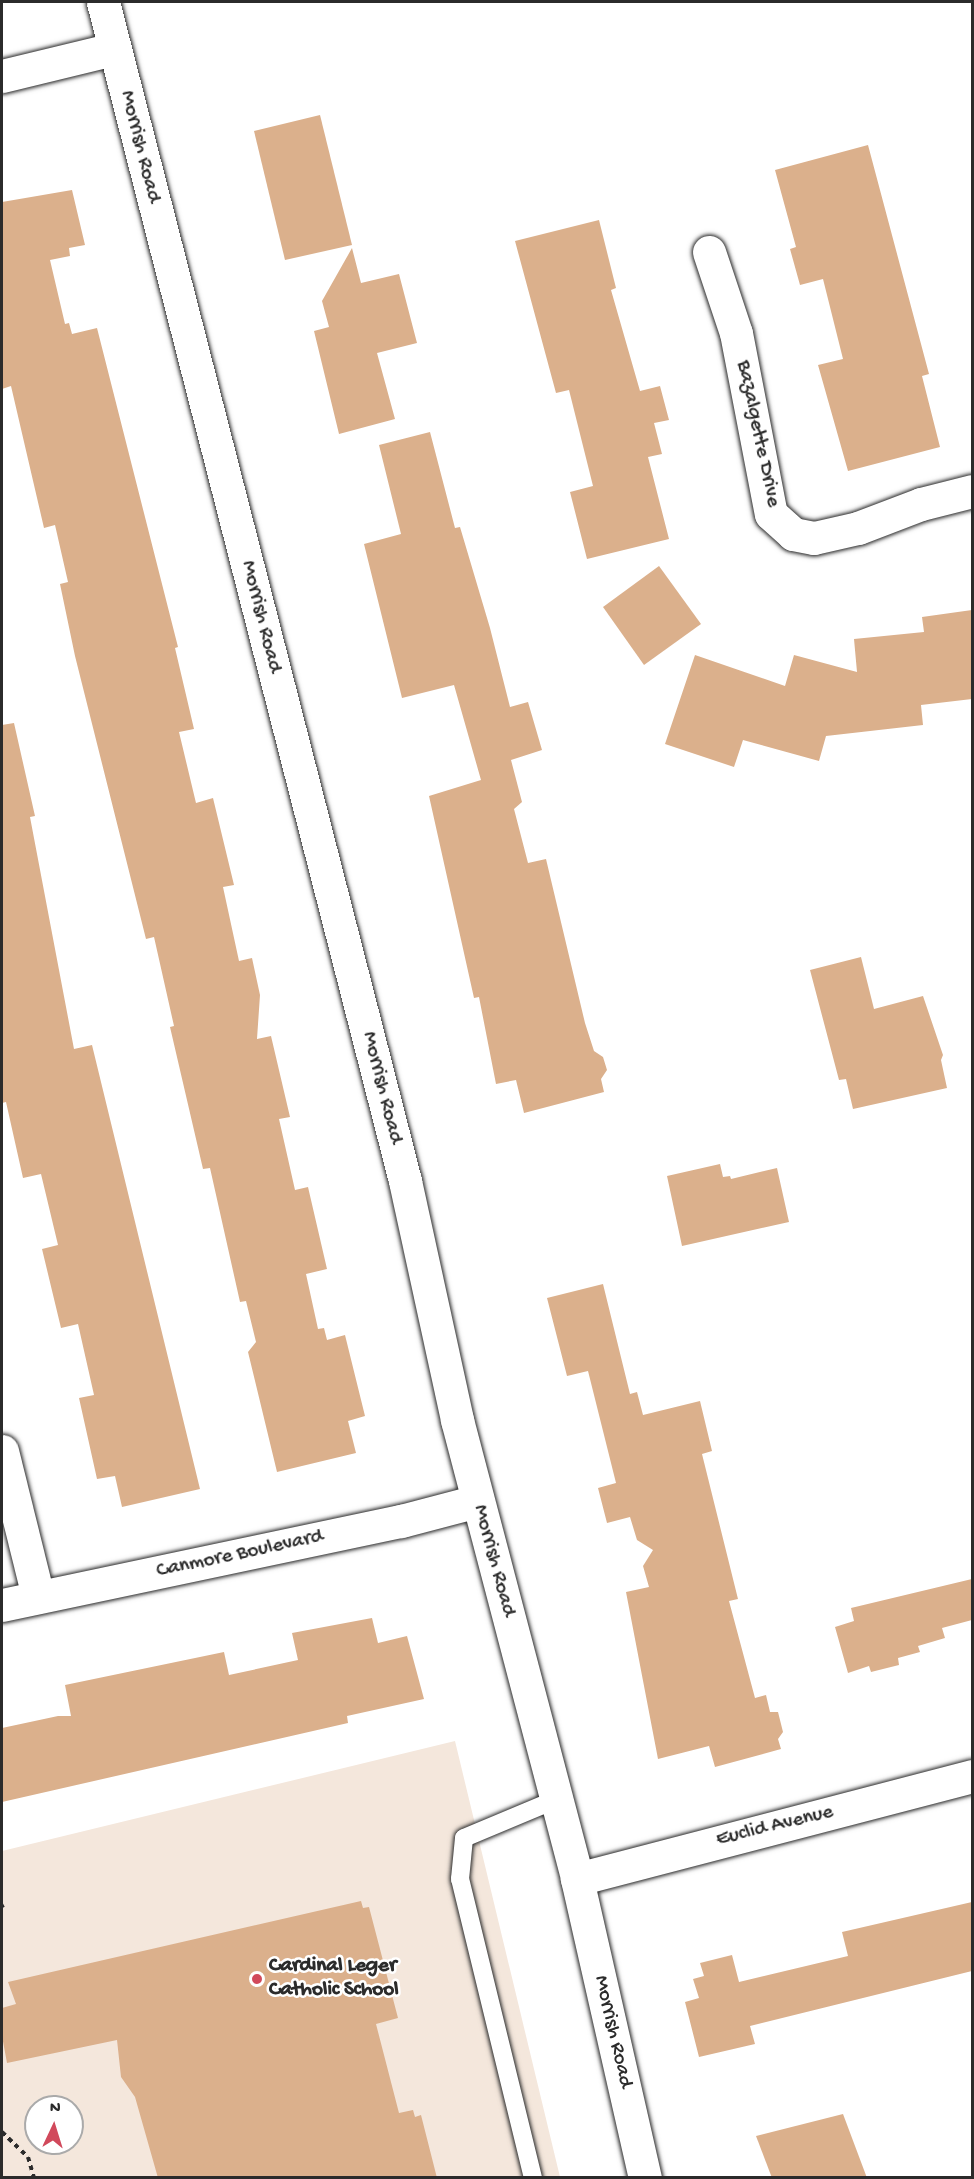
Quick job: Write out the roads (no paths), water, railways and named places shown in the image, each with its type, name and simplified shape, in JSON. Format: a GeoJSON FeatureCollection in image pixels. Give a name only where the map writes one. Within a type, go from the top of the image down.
{"type":"FeatureCollection","features":[{"type":"Feature","properties":{"kind":"street","name":"Morrish Road"},"geometry":{"type":"LineString","coordinates":[[103,2],[402,1170],[477,1501],[577,1879],[645,2178]]}},
{"type":"Feature","properties":{"kind":"street"},"geometry":{"type":"LineString","coordinates":[[2,76],[114,49]]}},
{"type":"Feature","properties":{"kind":"street","name":"Bazalgette Drive"},"geometry":{"type":"LineString","coordinates":[[709,252],[736,333],[771,514],[793,534],[814,538],[858,528],[921,504],[972,491]]}},
{"type":"Feature","properties":{"kind":"street"},"geometry":{"type":"LineString","coordinates":[[2,1451],[38,1597]]}},
{"type":"Feature","properties":{"kind":"street","name":"Canmore Boulevard"},"geometry":{"type":"LineString","coordinates":[[2,1605],[410,1519],[477,1501]]}},
{"type":"Feature","properties":{"kind":"street","name":"Euclid Avenue"},"geometry":{"type":"LineString","coordinates":[[577,1879],[972,1776]]}},
{"type":"Feature","properties":{"kind":"lane"},"geometry":{"type":"LineString","coordinates":[[533,2178],[460,1879],[464,1838],[555,1800]]}},
{"type":"Feature","properties":{"kind":"place","name":"Cardinal Leger Catholic School"},"geometry":{"type":"Point","coordinates":[257,1979]}}]}
